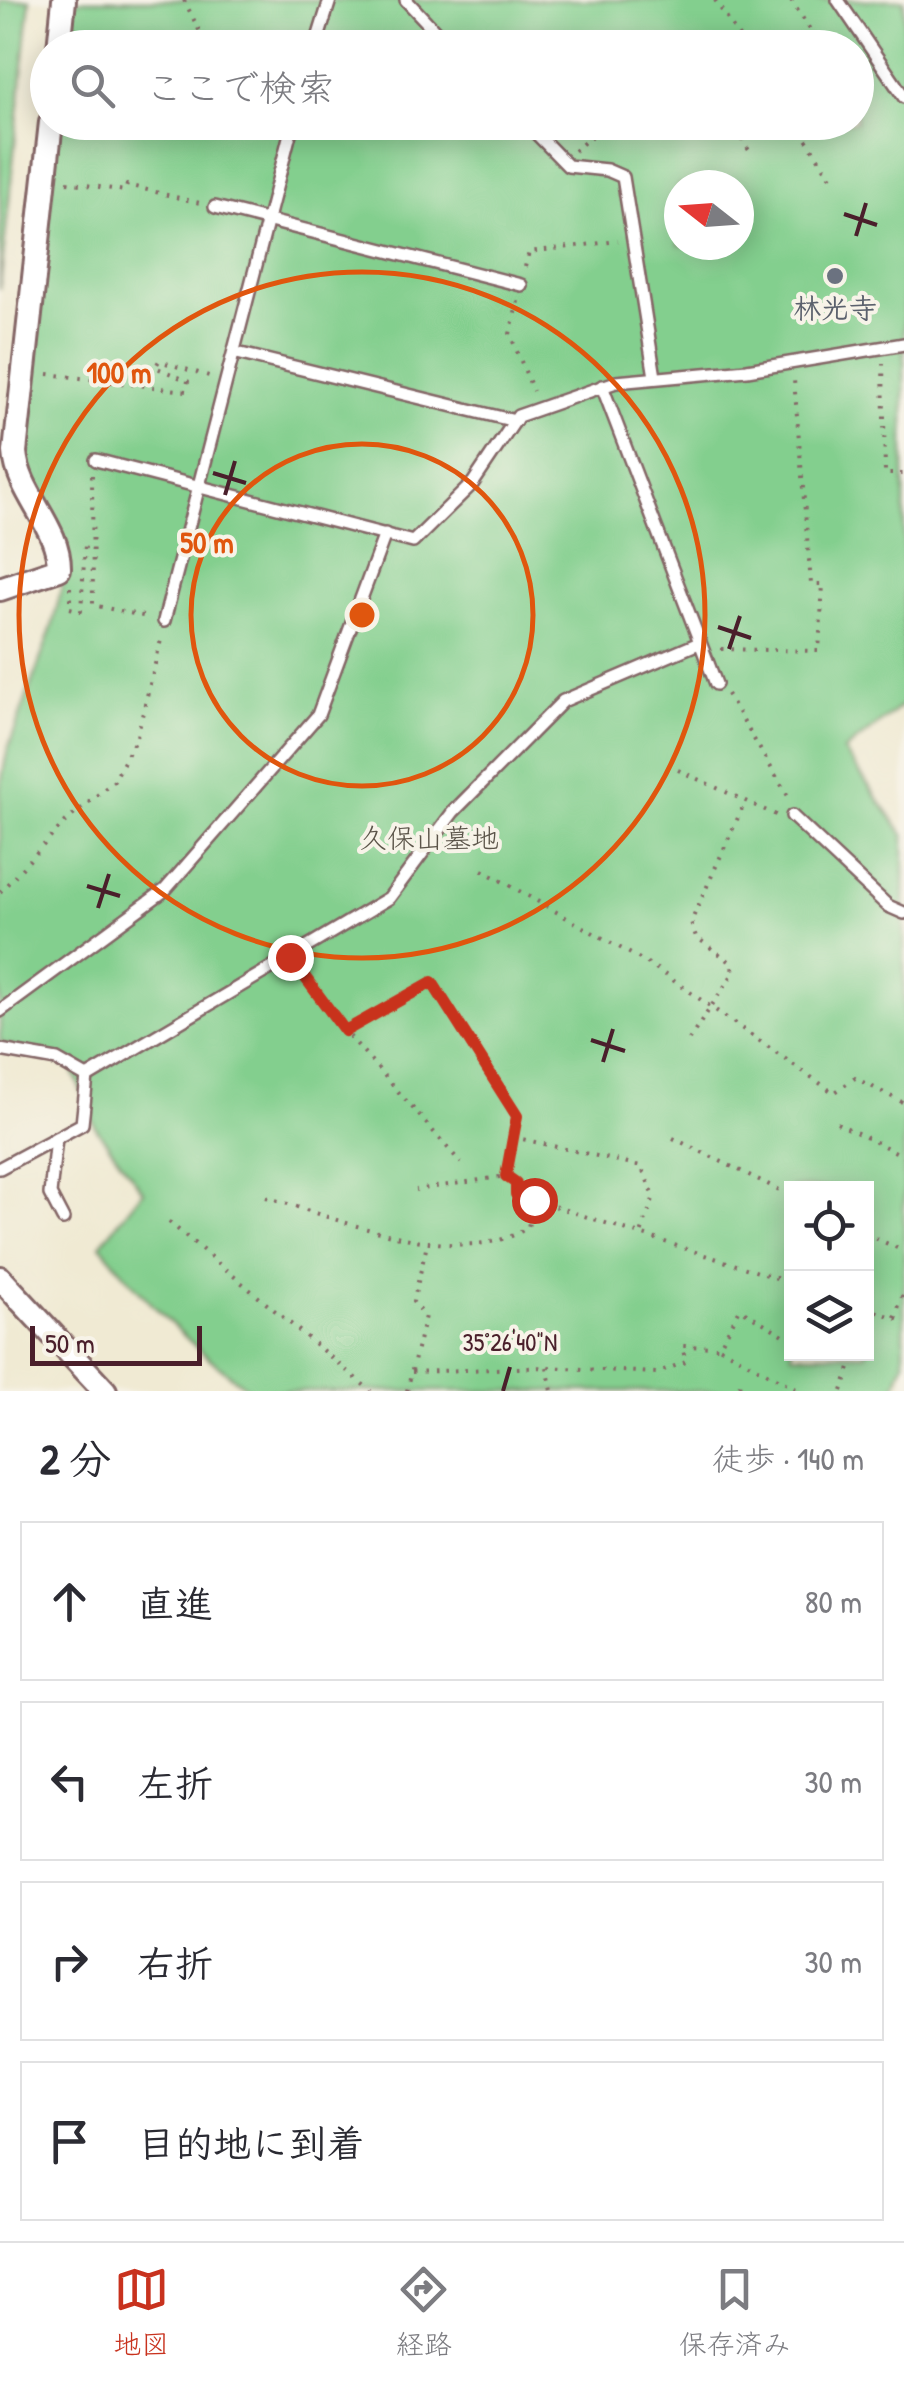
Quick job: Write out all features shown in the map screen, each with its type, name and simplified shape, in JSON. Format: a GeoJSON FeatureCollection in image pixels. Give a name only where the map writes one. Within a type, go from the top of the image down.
{"type":"FeatureCollection","features":[{"type":"Feature","properties":{"kind":"street"},"geometry":{"type":"LineString","coordinates":[[61,30],[64,0]]}},
{"type":"Feature","properties":{"kind":"street"},"geometry":{"type":"LineString","coordinates":[[0,590],[58,569],[52,536],[16,468],[49,140]]}},
{"type":"Feature","properties":{"kind":"street"},"geometry":{"type":"LineString","coordinates":[[0,1278],[95,1388]]}},
{"type":"Feature","properties":{"kind":"lane"},"geometry":{"type":"LineString","coordinates":[[321,30],[330,0]]}},
{"type":"Feature","properties":{"kind":"lane"},"geometry":{"type":"LineString","coordinates":[[406,0],[434,30]]}},
{"type":"Feature","properties":{"kind":"lane"},"geometry":{"type":"LineString","coordinates":[[838,0],[858,30]]}},
{"type":"Feature","properties":{"kind":"lane"},"geometry":{"type":"LineString","coordinates":[[874,53],[904,97]]}},
{"type":"Feature","properties":{"kind":"lane"},"geometry":{"type":"LineString","coordinates":[[164,620],[230,382],[289,140]]}},
{"type":"Feature","properties":{"kind":"lane"},"geometry":{"type":"LineString","coordinates":[[543,140],[578,169],[607,170],[623,177],[654,377]]}},
{"type":"Feature","properties":{"kind":"lane"},"geometry":{"type":"LineString","coordinates":[[215,207],[522,285]]}},
{"type":"Feature","properties":{"kind":"lane"},"geometry":{"type":"LineString","coordinates":[[96,460],[413,542],[473,483],[515,420],[539,408],[602,386],[904,344]]}},
{"type":"Feature","properties":{"kind":"lane"},"geometry":{"type":"LineString","coordinates":[[237,353],[515,420]]}},
{"type":"Feature","properties":{"kind":"lane"},"geometry":{"type":"LineString","coordinates":[[602,386],[716,684]]}},
{"type":"Feature","properties":{"kind":"lane"},"geometry":{"type":"LineString","coordinates":[[0,1011],[165,890],[318,715],[385,534]]}},
{"type":"Feature","properties":{"kind":"lane"},"geometry":{"type":"LineString","coordinates":[[87,1078],[388,898],[453,812],[564,701],[700,646]]}},
{"type":"Feature","properties":{"kind":"lane"},"geometry":{"type":"LineString","coordinates":[[792,816],[888,906],[904,913]]}},
{"type":"Feature","properties":{"kind":"lane"},"geometry":{"type":"LineString","coordinates":[[0,1050],[56,1060],[87,1078]]}},
{"type":"Feature","properties":{"kind":"lane"},"geometry":{"type":"LineString","coordinates":[[0,1168],[82,1124],[87,1078]]}},
{"type":"Feature","properties":{"kind":"lane"},"geometry":{"type":"LineString","coordinates":[[56,1138],[50,1194],[63,1219]]}},
{"type":"Feature","properties":{"kind":"path"},"geometry":{"type":"LineString","coordinates":[[184,0],[199,30]]}},
{"type":"Feature","properties":{"kind":"path"},"geometry":{"type":"LineString","coordinates":[[714,0],[734,30]]}},
{"type":"Feature","properties":{"kind":"path"},"geometry":{"type":"LineString","coordinates":[[791,0],[810,30]]}},
{"type":"Feature","properties":{"kind":"path"},"geometry":{"type":"LineString","coordinates":[[563,160],[587,140]]}},
{"type":"Feature","properties":{"kind":"path"},"geometry":{"type":"LineString","coordinates":[[742,140],[751,153]]}},
{"type":"Feature","properties":{"kind":"path"},"geometry":{"type":"LineString","coordinates":[[807,140],[834,182]]}},
{"type":"Feature","properties":{"kind":"path"},"geometry":{"type":"LineString","coordinates":[[44,178],[126,191],[127,185],[215,207]]}},
{"type":"Feature","properties":{"kind":"path"},"geometry":{"type":"LineString","coordinates":[[539,408],[510,334],[529,252],[633,239]]}},
{"type":"Feature","properties":{"kind":"path"},"geometry":{"type":"LineString","coordinates":[[883,347],[884,474],[904,474]]}},
{"type":"Feature","properties":{"kind":"path"},"geometry":{"type":"LineString","coordinates":[[24,370],[186,392],[188,381],[154,367],[159,361],[230,382]]}},
{"type":"Feature","properties":{"kind":"path"},"geometry":{"type":"LineString","coordinates":[[700,646],[819,651],[823,584],[812,584],[793,362]]}},
{"type":"Feature","properties":{"kind":"path"},"geometry":{"type":"LineString","coordinates":[[0,892],[64,823],[114,782],[137,736],[164,620],[92,605],[91,480],[96,460]]}},
{"type":"Feature","properties":{"kind":"path"},"geometry":{"type":"LineString","coordinates":[[678,770],[772,816],[792,816],[791,797],[730,698],[716,684]]}},
{"type":"Feature","properties":{"kind":"path"},"geometry":{"type":"LineString","coordinates":[[689,1040],[734,972],[732,963],[696,937],[691,922],[746,802]]}},
{"type":"Feature","properties":{"kind":"path"},"geometry":{"type":"LineString","coordinates":[[482,870],[654,967],[834,1093],[856,1078],[904,1103]]}},
{"type":"Feature","properties":{"kind":"path"},"geometry":{"type":"LineString","coordinates":[[290,957],[345,1031],[461,1163]]}},
{"type":"Feature","properties":{"kind":"path"},"geometry":{"type":"LineString","coordinates":[[345,1031],[432,982],[517,1116],[506,1176]]}},
{"type":"Feature","properties":{"kind":"path"},"geometry":{"type":"LineString","coordinates":[[836,1123],[904,1156]]}},
{"type":"Feature","properties":{"kind":"path"},"geometry":{"type":"LineString","coordinates":[[513,1137],[641,1166],[654,1196],[642,1234]]}},
{"type":"Feature","properties":{"kind":"path"},"geometry":{"type":"LineString","coordinates":[[673,1138],[784,1192]]}},
{"type":"Feature","properties":{"kind":"path"},"geometry":{"type":"LineString","coordinates":[[416,1190],[506,1176],[516,1183],[516,1194],[784,1280]]}},
{"type":"Feature","properties":{"kind":"path"},"geometry":{"type":"LineString","coordinates":[[266,1197],[427,1245],[512,1238],[528,1228],[534,1200]]}},
{"type":"Feature","properties":{"kind":"path"},"geometry":{"type":"LineString","coordinates":[[168,1222],[371,1391]]}},
{"type":"Feature","properties":{"kind":"path"},"geometry":{"type":"LineString","coordinates":[[874,1238],[904,1252]]}},
{"type":"Feature","properties":{"kind":"path"},"geometry":{"type":"LineString","coordinates":[[407,1391],[426,1316],[413,1302],[427,1245]]}},
{"type":"Feature","properties":{"kind":"path"},"geometry":{"type":"LineString","coordinates":[[895,1318],[904,1290]]}},
{"type":"Feature","properties":{"kind":"path"},"geometry":{"type":"LineString","coordinates":[[719,1347],[740,1310],[784,1335]]}},
{"type":"Feature","properties":{"kind":"path"},"geometry":{"type":"LineString","coordinates":[[874,1311],[904,1321]]}},
{"type":"Feature","properties":{"kind":"path"},"geometry":{"type":"LineString","coordinates":[[412,1372],[548,1367],[656,1373],[686,1362],[682,1346],[719,1347],[800,1391]]}},
{"type":"Feature","properties":{"kind":"path"},"geometry":{"type":"LineString","coordinates":[[842,1391],[853,1361]]}},
{"type":"Feature","properties":{"kind":"path"},"geometry":{"type":"LineString","coordinates":[[548,1367],[552,1391]]}},
{"type":"Feature","properties":{"kind":"path"},"geometry":{"type":"LineString","coordinates":[[730,1391],[738,1385],[754,1391]]}},
{"type":"Feature","properties":{"kind":"green space"},"geometry":{"type":"Polygon","coordinates":[[[0,0],[30,0],[0,289],[0,0]]]}},
{"type":"Feature","properties":{"kind":"green space","name":"久保山墓地"},"geometry":{"type":"Polygon","coordinates":[[[69,0],[904,0],[904,704],[844,751],[904,835],[904,1362],[894,1391],[252,1391],[171,1323],[100,1245],[143,1191],[96,1128],[72,1068],[0,1042],[0,788],[7,752],[52,627],[66,570],[66,542],[24,474],[55,140],[874,140],[874,30],[66,30],[69,0]]]}},
{"type":"Feature","properties":{"kind":"place","name":"林光寺"},"geometry":{"type":"Point","coordinates":[835,276]}},
{"type":"Feature","properties":{"kind":"route"},"geometry":{"type":"LineString","coordinates":[[290,957],[345,1031],[432,982],[517,1116],[506,1176],[516,1183],[516,1194],[534,1200]]}}]}
